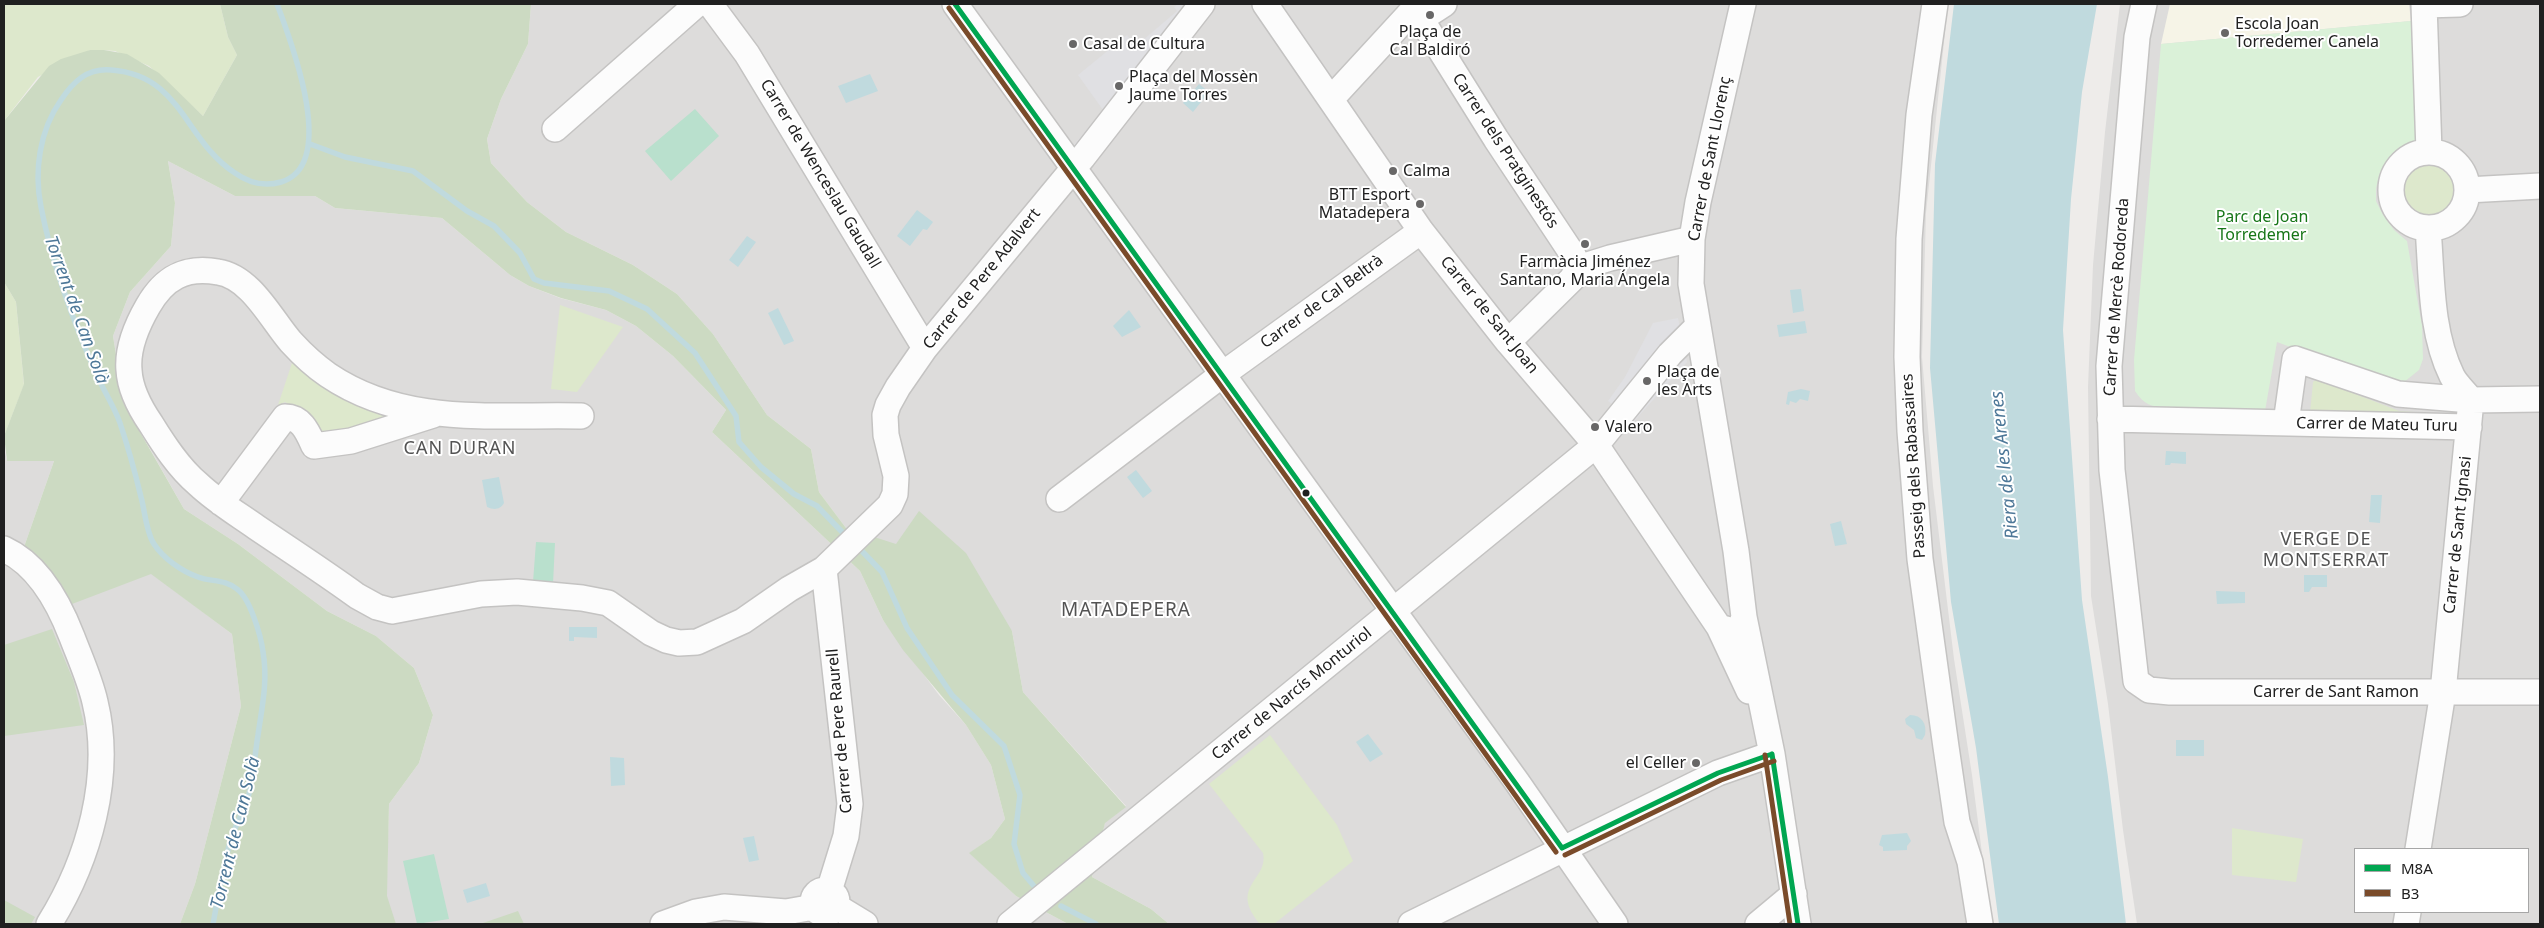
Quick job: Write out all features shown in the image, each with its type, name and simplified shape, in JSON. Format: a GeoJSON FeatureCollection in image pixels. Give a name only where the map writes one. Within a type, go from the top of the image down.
{"type":"FeatureCollection","features":[{"type":"Feature","properties":{"kind":"street"},"geometry":{"type":"LineString","coordinates":[[555,129],[696,4]]}},
{"type":"Feature","properties":{"kind":"street","name":"Carrer de Wenceslau Gaudall"},"geometry":{"type":"LineString","coordinates":[[710,4],[747,54],[925,348]]}},
{"type":"Feature","properties":{"kind":"street"},"geometry":{"type":"LineString","coordinates":[[954,4],[1223,374],[1615,924]]}},
{"type":"Feature","properties":{"kind":"street","name":"Carrer de Pere Adalvert"},"geometry":{"type":"LineString","coordinates":[[436,415],[368,397],[329,376],[291,342],[251,292],[233,276],[207,270],[182,272],[164,283],[145,312],[131,346],[130,378],[137,399],[162,441],[197,484],[220,502],[357,596],[377,607],[392,611],[481,594],[517,592],[582,598],[608,603],[652,633],[666,640],[679,643],[697,642],[743,621],[789,589],[824,569],[890,505],[896,485],[886,435],[886,415],[888,405],[898,387],[925,348],[1072,168],[1202,4]]}},
{"type":"Feature","properties":{"kind":"street","name":"Carrer de Sant Joan"},"geometry":{"type":"LineString","coordinates":[[1265,4],[1332,98],[1421,231],[1508,342],[1596,445],[1718,625],[1766,729]]}},
{"type":"Feature","properties":{"kind":"street"},"geometry":{"type":"LineString","coordinates":[[1332,98],[1417,15],[1444,4]]}},
{"type":"Feature","properties":{"kind":"street","name":"Carrer de Sant Llorenç"},"geometry":{"type":"LineString","coordinates":[[1743,4],[1698,202],[1692,239],[1691,284],[1697,327],[1717,431],[1744,614],[1772,754],[1798,924]]}},
{"type":"Feature","properties":{"kind":"street","name":"Passeig dels Rabassaires"},"geometry":{"type":"LineString","coordinates":[[1935,4],[1920,115],[1910,230],[1907,357],[1910,431],[1920,559],[1946,747],[1957,822],[1970,862],[1980,924]]}},
{"type":"Feature","properties":{"kind":"street","name":"Carrer de Mercè Rodoreda"},"geometry":{"type":"LineString","coordinates":[[2136,681],[2120,552],[2110,419],[2109,366],[2137,37],[2144,4]]}},
{"type":"Feature","properties":{"kind":"street"},"geometry":{"type":"LineString","coordinates":[[2429,152],[2424,4],[2460,4]]}},
{"type":"Feature","properties":{"kind":"street","name":"Carrer dels Pratginestós"},"geometry":{"type":"LineString","coordinates":[[1417,15],[1496,139],[1574,255],[1578,268]]}},
{"type":"Feature","properties":{"kind":"street"},"geometry":{"type":"LineString","coordinates":[[2429,152],[2450,158],[2461,169],[2467,190],[2465,203],[2458,215],[2448,224],[2428,228],[2414,226],[2402,218],[2395,208],[2391,197],[2391,182],[2396,169],[2405,160],[2417,153],[2429,152]]}},
{"type":"Feature","properties":{"kind":"street"},"geometry":{"type":"LineString","coordinates":[[2467,190],[2540,186]]}},
{"type":"Feature","properties":{"kind":"street"},"geometry":{"type":"LineString","coordinates":[[2428,228],[2435,312],[2440,339],[2452,376],[2471,400]]}},
{"type":"Feature","properties":{"kind":"street","name":"Carrer de Cal Beltrà"},"geometry":{"type":"LineString","coordinates":[[1058,499],[1223,374],[1421,231]]}},
{"type":"Feature","properties":{"kind":"street"},"geometry":{"type":"LineString","coordinates":[[1508,342],[1572,280],[1578,268],[1610,258],[1692,239]]}},
{"type":"Feature","properties":{"kind":"street"},"geometry":{"type":"LineString","coordinates":[[1596,445],[1670,354],[1697,327]]}},
{"type":"Feature","properties":{"kind":"street","name":"Carrer de Mateu Turu"},"geometry":{"type":"LineString","coordinates":[[2286,423],[2295,359],[2398,394],[2471,400],[2540,400]]}},
{"type":"Feature","properties":{"kind":"street","name":"Carrer de Sant Ignasi"},"geometry":{"type":"LineString","coordinates":[[2418,848],[2443,692],[2471,400]]}},
{"type":"Feature","properties":{"kind":"street"},"geometry":{"type":"LineString","coordinates":[[220,502],[285,417],[291,417],[301,424],[314,446],[351,441],[436,415],[582,416]]}},
{"type":"Feature","properties":{"kind":"street","name":"Carrer de Mateu Turu"},"geometry":{"type":"LineString","coordinates":[[2110,419],[2469,427]]}},
{"type":"Feature","properties":{"kind":"street","name":"Carrer de Narcís Monturiol"},"geometry":{"type":"LineString","coordinates":[[1010,924],[1596,445]]}},
{"type":"Feature","properties":{"kind":"street"},"geometry":{"type":"LineString","coordinates":[[4,549],[30,567],[55,600],[87,676],[95,701],[100,728],[101,754],[96,805],[81,858],[49,924]]}},
{"type":"Feature","properties":{"kind":"street","name":"Carrer de Pere Raurell"},"geometry":{"type":"LineString","coordinates":[[824,569],[850,804],[846,836],[827,902]]}},
{"type":"Feature","properties":{"kind":"street"},"geometry":{"type":"LineString","coordinates":[[1718,625],[1715,614],[1724,603],[1738,604],[1744,614]]}},
{"type":"Feature","properties":{"kind":"street","name":"Carrer de Sant Ramon"},"geometry":{"type":"LineString","coordinates":[[2136,681],[2149,690],[2170,692],[2540,692]]}},
{"type":"Feature","properties":{"kind":"street"},"geometry":{"type":"LineString","coordinates":[[1411,924],[1562,848],[1718,773],[1772,754]]}},
{"type":"Feature","properties":{"kind":"street"},"geometry":{"type":"LineString","coordinates":[[1758,924],[1794,894]]}},
{"type":"Feature","properties":{"kind":"street"},"geometry":{"type":"LineString","coordinates":[[663,924],[696,912],[724,907],[786,912],[827,902],[865,924]]}},
{"type":"Feature","properties":{"kind":"shaded area"},"geometry":{"type":"Polygon","coordinates":[[[531,4],[1948,4],[1926,213],[1922,357],[1933,486],[1954,659],[1972,775],[1991,924],[1169,924],[1151,909],[1092,877],[1105,822],[1126,806],[1023,692],[1012,631],[896,545],[846,528],[819,492],[811,449],[767,415],[713,334],[677,294],[633,265],[566,232],[527,202],[491,163],[487,139],[501,99],[528,44],[531,4]]]}},
{"type":"Feature","properties":{"kind":"shaded area","name":"Plaça del Mossèn Jaume Torres"},"geometry":{"type":"Polygon","coordinates":[[[1178,4],[1216,4],[1157,80],[1083,157],[1073,146],[1103,110],[1078,75],[1127,35],[1136,46],[1177,11],[1174,7],[1178,4]]]}},
{"type":"Feature","properties":{"kind":"shaded area"},"geometry":{"type":"Polygon","coordinates":[[[2120,4],[2540,4],[2540,924],[2137,924],[2123,830],[2108,704],[2091,596],[2088,387],[2093,265],[2105,132],[2120,4]]]}},
{"type":"Feature","properties":{"kind":"shaded area","name":"Escola Joan Torredemer Canela"},"geometry":{"type":"Polygon","coordinates":[[[2170,4],[2409,4],[2411,21],[2161,44],[2170,4]]]}},
{"type":"Feature","properties":{"kind":"shaded area"},"geometry":{"type":"Polygon","coordinates":[[[168,161],[235,196],[315,196],[335,208],[442,218],[510,275],[529,286],[560,298],[606,310],[636,326],[673,356],[726,410],[712,432],[860,571],[883,620],[939,695],[966,725],[991,765],[1005,819],[991,838],[970,853],[1016,896],[1068,924],[381,924],[386,909],[389,804],[419,763],[433,715],[414,668],[376,636],[327,611],[238,544],[184,509],[124,403],[113,336],[130,292],[171,246],[175,203],[168,161]]]}},
{"type":"Feature","properties":{"kind":"shaded area","name":"Plaça de les Arts"},"geometry":{"type":"Polygon","coordinates":[[[1678,318],[1687,362],[1612,446],[1598,429],[1613,405],[1608,401],[1625,377],[1653,323],[1678,318]]]}},
{"type":"Feature","properties":{"kind":"shaded area"},"geometry":{"type":"Polygon","coordinates":[[[4,447],[7,461],[54,461],[24,547],[52,572],[62,586],[151,573],[232,634],[241,706],[195,884],[180,924],[4,924],[4,447]]]}},
{"type":"Feature","properties":{"kind":"green space"},"geometry":{"type":"Polygon","coordinates":[[[4,4],[220,4],[228,37],[237,55],[203,116],[149,66],[115,51],[90,50],[38,77],[4,121],[4,4]]]}},
{"type":"Feature","properties":{"kind":"green space"},"geometry":{"type":"Polygon","coordinates":[[[220,4],[531,4],[528,44],[501,99],[487,139],[491,163],[527,202],[566,232],[633,265],[677,294],[713,334],[767,415],[811,449],[819,492],[846,528],[896,544],[919,511],[966,553],[1012,631],[1023,692],[1126,807],[1105,823],[1092,877],[1151,909],[1169,924],[1068,924],[1016,896],[969,853],[991,838],[1005,819],[991,765],[966,725],[903,650],[883,620],[860,571],[712,432],[726,410],[673,356],[636,326],[606,310],[561,298],[529,286],[510,275],[442,218],[335,208],[315,196],[235,196],[168,161],[175,203],[171,246],[130,292],[113,336],[124,404],[184,509],[238,544],[327,611],[376,636],[414,668],[433,715],[419,763],[389,804],[387,896],[396,924],[180,924],[195,884],[241,706],[232,634],[151,574],[72,604],[52,572],[24,547],[54,461],[7,461],[4,436],[24,384],[16,302],[4,282],[4,121],[49,66],[61,59],[90,50],[104,50],[127,54],[159,73],[203,116],[237,55],[228,37],[220,4]]]}},
{"type":"Feature","properties":{"kind":"green space","name":"Parc de Joan Torredemer"},"geometry":{"type":"Polygon","coordinates":[[[2411,21],[2416,143],[2401,147],[2392,154],[2379,176],[2376,188],[2376,201],[2394,230],[2407,241],[2422,326],[2423,359],[2419,370],[2404,382],[2387,383],[2277,342],[2265,411],[2174,414],[2173,407],[2156,407],[2147,403],[2135,391],[2134,360],[2161,44],[2411,21]]]}},
{"type":"Feature","properties":{"kind":"green space"},"geometry":{"type":"Polygon","coordinates":[[[695,109],[719,136],[671,181],[645,151],[695,109]]]}},
{"type":"Feature","properties":{"kind":"green space"},"geometry":{"type":"Polygon","coordinates":[[[2425,163],[2435,163],[2445,167],[2453,175],[2457,190],[2453,205],[2445,213],[2435,217],[2425,217],[2415,213],[2407,205],[2403,195],[2403,185],[2407,175],[2415,167],[2425,163]]]}},
{"type":"Feature","properties":{"kind":"green space"},"geometry":{"type":"Polygon","coordinates":[[[4,282],[16,302],[24,385],[4,436],[4,282]]]}},
{"type":"Feature","properties":{"kind":"green space"},"geometry":{"type":"Polygon","coordinates":[[[560,305],[623,327],[577,392],[551,389],[560,305]]]}},
{"type":"Feature","properties":{"kind":"green space"},"geometry":{"type":"Polygon","coordinates":[[[293,360],[349,401],[390,417],[317,442],[301,411],[285,402],[278,405],[293,360]]]}},
{"type":"Feature","properties":{"kind":"green space"},"geometry":{"type":"Polygon","coordinates":[[[2317,379],[2399,411],[2459,415],[2310,413],[2313,382],[2317,379]]]}},
{"type":"Feature","properties":{"kind":"green space"},"geometry":{"type":"Polygon","coordinates":[[[536,542],[555,543],[553,584],[533,582],[536,542]]]}},
{"type":"Feature","properties":{"kind":"green space"},"geometry":{"type":"Polygon","coordinates":[[[52,629],[74,682],[84,725],[4,736],[4,645],[52,629]]]}},
{"type":"Feature","properties":{"kind":"green space"},"geometry":{"type":"Polygon","coordinates":[[[1270,735],[1337,825],[1353,861],[1274,924],[1260,924],[1251,911],[1248,892],[1261,870],[1263,853],[1209,784],[1270,735]]]}},
{"type":"Feature","properties":{"kind":"green space"},"geometry":{"type":"Polygon","coordinates":[[[2232,828],[2303,839],[2296,882],[2232,875],[2232,828]]]}},
{"type":"Feature","properties":{"kind":"green space"},"geometry":{"type":"Polygon","coordinates":[[[434,854],[449,919],[417,924],[403,861],[434,854]]]}},
{"type":"Feature","properties":{"kind":"green space"},"geometry":{"type":"Polygon","coordinates":[[[4,900],[35,917],[31,924],[4,924],[4,900]]]}},
{"type":"Feature","properties":{"kind":"green space"},"geometry":{"type":"Polygon","coordinates":[[[518,911],[524,924],[480,924],[518,911]]]}},
{"type":"Feature","properties":{"kind":"water","name":"Riera de les Arenes"},"geometry":{"type":"Polygon","coordinates":[[[1954,4],[2097,4],[2082,92],[2071,199],[2063,330],[2082,600],[2108,777],[2126,924],[1999,924],[1976,748],[1951,602],[1930,368],[1935,164],[1954,4]]]}},
{"type":"Feature","properties":{"kind":"water"},"geometry":{"type":"Polygon","coordinates":[[[870,74],[878,91],[846,103],[838,86],[870,74]]]}},
{"type":"Feature","properties":{"kind":"water"},"geometry":{"type":"Polygon","coordinates":[[[1199,84],[1209,92],[1193,112],[1183,103],[1199,84]]]}},
{"type":"Feature","properties":{"kind":"water"},"geometry":{"type":"Polygon","coordinates":[[[917,210],[933,222],[927,230],[923,229],[910,246],[897,236],[917,210]]]}},
{"type":"Feature","properties":{"kind":"water"},"geometry":{"type":"Polygon","coordinates":[[[747,236],[756,242],[738,267],[729,260],[747,236]]]}},
{"type":"Feature","properties":{"kind":"water"},"geometry":{"type":"Polygon","coordinates":[[[1801,289],[1804,311],[1793,313],[1790,290],[1801,289]]]}},
{"type":"Feature","properties":{"kind":"water"},"geometry":{"type":"Polygon","coordinates":[[[778,308],[794,341],[784,345],[768,313],[778,308]]]}},
{"type":"Feature","properties":{"kind":"water"},"geometry":{"type":"Polygon","coordinates":[[[1129,310],[1141,327],[1122,337],[1113,326],[1129,310]]]}},
{"type":"Feature","properties":{"kind":"water"},"geometry":{"type":"Polygon","coordinates":[[[1805,321],[1807,333],[1779,337],[1777,325],[1805,321]]]}},
{"type":"Feature","properties":{"kind":"water"},"geometry":{"type":"Polygon","coordinates":[[[1801,389],[1810,391],[1808,401],[1800,399],[1796,403],[1790,401],[1789,405],[1786,404],[1788,392],[1801,389]]]}},
{"type":"Feature","properties":{"kind":"water"},"geometry":{"type":"Polygon","coordinates":[[[2166,451],[2186,452],[2186,464],[2171,463],[2170,465],[2165,465],[2166,451]]]}},
{"type":"Feature","properties":{"kind":"water"},"geometry":{"type":"Polygon","coordinates":[[[1136,470],[1152,491],[1143,498],[1127,477],[1136,470]]]}},
{"type":"Feature","properties":{"kind":"water"},"geometry":{"type":"Polygon","coordinates":[[[499,477],[504,503],[497,509],[492,509],[487,507],[482,480],[499,477]]]}},
{"type":"Feature","properties":{"kind":"water"},"geometry":{"type":"Polygon","coordinates":[[[2371,495],[2382,495],[2380,523],[2369,522],[2371,495]]]}},
{"type":"Feature","properties":{"kind":"water"},"geometry":{"type":"Polygon","coordinates":[[[1841,521],[1847,544],[1835,546],[1830,524],[1841,521]]]}},
{"type":"Feature","properties":{"kind":"water"},"geometry":{"type":"Polygon","coordinates":[[[2304,575],[2327,575],[2327,587],[2312,587],[2309,592],[2304,592],[2304,575]]]}},
{"type":"Feature","properties":{"kind":"water"},"geometry":{"type":"Polygon","coordinates":[[[2216,591],[2245,592],[2245,603],[2217,604],[2216,591]]]}},
{"type":"Feature","properties":{"kind":"water"},"geometry":{"type":"Polygon","coordinates":[[[569,627],[597,627],[597,638],[574,637],[574,641],[569,641],[569,627]]]}},
{"type":"Feature","properties":{"kind":"water"},"geometry":{"type":"Polygon","coordinates":[[[1910,715],[1921,718],[1923,721],[1925,735],[1922,740],[1916,738],[1914,730],[1906,724],[1905,719],[1910,715]]]}},
{"type":"Feature","properties":{"kind":"water"},"geometry":{"type":"Polygon","coordinates":[[[1368,734],[1383,754],[1370,762],[1356,742],[1368,734]]]}},
{"type":"Feature","properties":{"kind":"water"},"geometry":{"type":"Polygon","coordinates":[[[2176,740],[2204,740],[2204,756],[2176,756],[2176,740]]]}},
{"type":"Feature","properties":{"kind":"water"},"geometry":{"type":"Polygon","coordinates":[[[610,757],[624,758],[625,785],[611,786],[610,757]]]}},
{"type":"Feature","properties":{"kind":"water"},"geometry":{"type":"Polygon","coordinates":[[[1907,833],[1911,841],[1907,846],[1907,850],[1883,851],[1883,847],[1879,845],[1882,835],[1907,833]]]}},
{"type":"Feature","properties":{"kind":"water"},"geometry":{"type":"Polygon","coordinates":[[[754,836],[759,860],[749,862],[743,838],[754,836]]]}},
{"type":"Feature","properties":{"kind":"water"},"geometry":{"type":"Polygon","coordinates":[[[486,883],[490,896],[467,903],[463,890],[486,883]]]}},
{"type":"Feature","properties":{"kind":"waterway","name":"Torrent de Can Solà"},"geometry":{"type":"LineString","coordinates":[[213,924],[230,842],[248,797],[253,776],[265,684],[262,645],[254,618],[246,600],[237,589],[223,582],[203,579],[185,571],[173,564],[162,554],[151,539],[134,469],[120,423],[87,353],[57,270],[41,207],[38,166],[43,138],[54,112],[66,93],[81,77],[95,71],[111,70],[135,75],[153,84],[168,96],[204,144],[218,159],[235,173],[251,182],[269,184],[281,182],[298,171],[307,152],[309,128],[306,100],[292,45],[277,4]]}},
{"type":"Feature","properties":{"kind":"waterway"},"geometry":{"type":"LineString","coordinates":[[310,144],[345,157],[413,171],[467,211],[494,226],[520,253],[534,279],[544,283],[609,291],[647,309],[695,353],[736,416],[739,442],[761,467],[794,494],[817,506],[845,535]]}},
{"type":"Feature","properties":{"kind":"waterway"},"geometry":{"type":"LineString","coordinates":[[860,549],[882,572],[907,628],[952,695],[1004,746],[1020,795],[1014,844],[1023,873],[1039,892]]}},
{"type":"Feature","properties":{"kind":"waterway"},"geometry":{"type":"LineString","coordinates":[[1061,906],[1096,924]]}},
{"type":"Feature","properties":{"kind":"transit line","name":"M8A"},"geometry":{"type":"LineString","coordinates":[[955,4],[1562,848]]}},
{"type":"Feature","properties":{"kind":"transit line","name":"B3"},"geometry":{"type":"LineString","coordinates":[[949,8],[1556,852]]}},
{"type":"Feature","properties":{"kind":"transit line","name":"M8A"},"geometry":{"type":"LineString","coordinates":[[1772,754],[1798,924]]}},
{"type":"Feature","properties":{"kind":"transit line","name":"M8A"},"geometry":{"type":"LineString","coordinates":[[1562,848],[1718,773],[1772,754]]}},
{"type":"Feature","properties":{"kind":"transit line","name":"B3"},"geometry":{"type":"LineString","coordinates":[[1765,755],[1790,924]]}},
{"type":"Feature","properties":{"kind":"transit line","name":"B3"},"geometry":{"type":"LineString","coordinates":[[1565,855],[1721,780],[1774,761]]}},
{"type":"Feature","properties":{"kind":"place","name":"Plaça de Cal Baldiró"},"geometry":{"type":"Point","coordinates":[1430,15]}},
{"type":"Feature","properties":{"kind":"place","name":"Escola Joan Torredemer Canela"},"geometry":{"type":"Point","coordinates":[2225,33]}},
{"type":"Feature","properties":{"kind":"place","name":"Casal de Cultura"},"geometry":{"type":"Point","coordinates":[1073,44]}},
{"type":"Feature","properties":{"kind":"place","name":"Plaça del Mossèn Jaume Torres"},"geometry":{"type":"Point","coordinates":[1119,86]}},
{"type":"Feature","properties":{"kind":"place","name":"Calma"},"geometry":{"type":"Point","coordinates":[1393,171]}},
{"type":"Feature","properties":{"kind":"place","name":"BTT Esport Matadepera"},"geometry":{"type":"Point","coordinates":[1420,204]}},
{"type":"Feature","properties":{"kind":"place","name":"Farmàcia Jiménez Santano, Maria Ángela"},"geometry":{"type":"Point","coordinates":[1585,244]}},
{"type":"Feature","properties":{"kind":"place","name":"Plaça de les Arts"},"geometry":{"type":"Point","coordinates":[1647,381]}},
{"type":"Feature","properties":{"kind":"place","name":"Valero"},"geometry":{"type":"Point","coordinates":[1595,427]}},
{"type":"Feature","properties":{"kind":"place","name":"el Celler"},"geometry":{"type":"Point","coordinates":[1696,763]}},
{"type":"Feature","properties":{"kind":"district","name":"CAN DURAN"},"geometry":{"type":"Point","coordinates":[460,449]}},
{"type":"Feature","properties":{"kind":"district","name":"VERGE DE MONTSERRAT"},"geometry":{"type":"Point","coordinates":[2326,550]}},
{"type":"Feature","properties":{"kind":"district","name":"MATADEPERA"},"geometry":{"type":"Point","coordinates":[1126,611]}}]}
